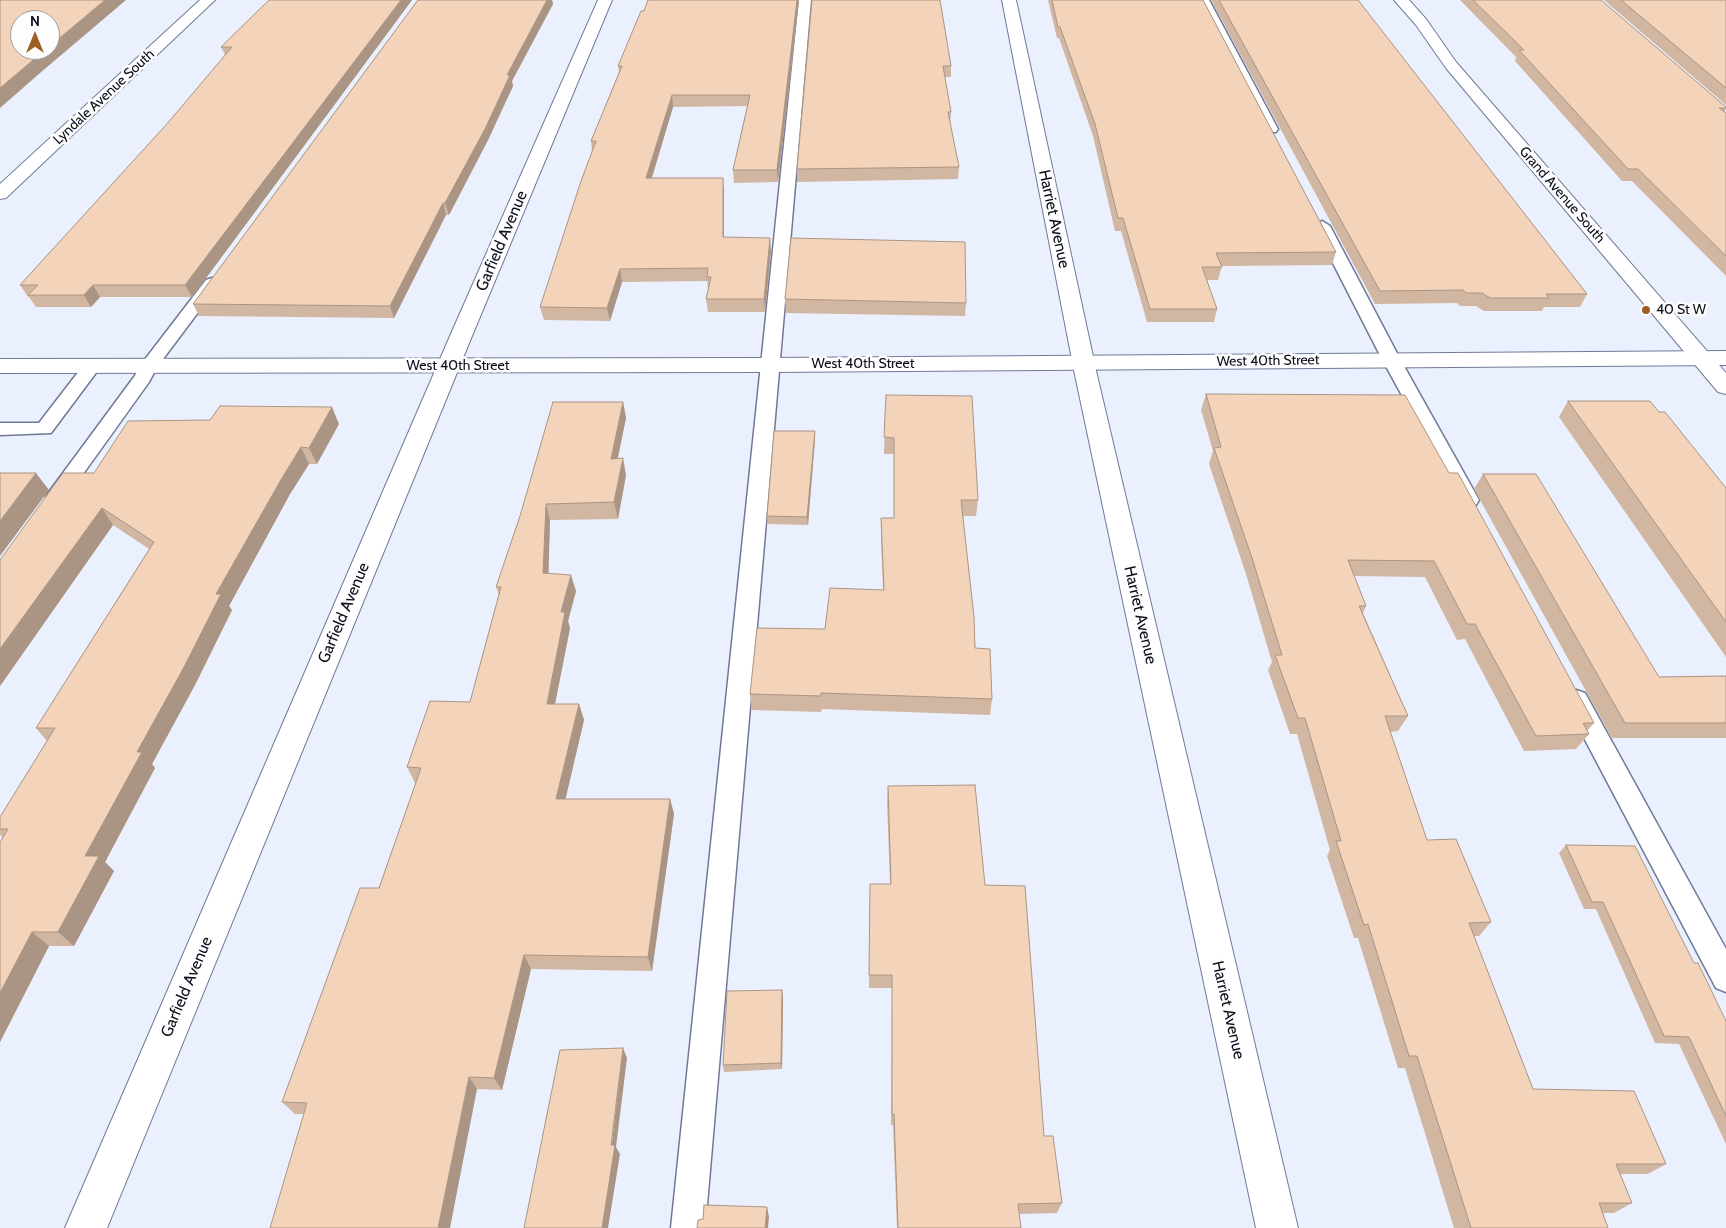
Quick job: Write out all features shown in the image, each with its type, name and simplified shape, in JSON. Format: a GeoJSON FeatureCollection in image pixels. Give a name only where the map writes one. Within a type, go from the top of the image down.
{"type":"FeatureCollection","features":[{"type":"Feature","properties":{"kind":"street","name":"Lyndale Avenue South"},"geometry":{"type":"LineString","coordinates":[[0,194],[208,0]]}},
{"type":"Feature","properties":{"kind":"street","name":"Garfield Avenue"},"geometry":{"type":"LineString","coordinates":[[86,1228],[605,0]]}},
{"type":"Feature","properties":{"kind":"street","name":"Harriet Avenue"},"geometry":{"type":"LineString","coordinates":[[1009,0],[1084,362],[1277,1228]]}},
{"type":"Feature","properties":{"kind":"street","name":"Grand Avenue South"},"geometry":{"type":"LineString","coordinates":[[1401,0],[1421,22],[1451,66],[1726,387]]}},
{"type":"Feature","properties":{"kind":"street","name":"West 40th Street"},"geometry":{"type":"LineString","coordinates":[[0,366],[770,365],[1726,358]]}},
{"type":"Feature","properties":{"kind":"lane"},"geometry":{"type":"LineString","coordinates":[[688,1228],[805,0]]}},
{"type":"Feature","properties":{"kind":"lane"},"geometry":{"type":"LineString","coordinates":[[1203,0],[1281,149]]}},
{"type":"Feature","properties":{"kind":"lane"},"geometry":{"type":"LineString","coordinates":[[1313,210],[1391,360],[1478,517]]}},
{"type":"Feature","properties":{"kind":"lane"},"geometry":{"type":"LineString","coordinates":[[46,512],[143,378],[149,366],[220,273]]}},
{"type":"Feature","properties":{"kind":"lane"},"geometry":{"type":"LineString","coordinates":[[0,429],[44,429],[92,366]]}},
{"type":"Feature","properties":{"kind":"lane"},"geometry":{"type":"LineString","coordinates":[[1567,682],[1726,978]]}},
{"type":"Feature","properties":{"kind":"building"},"geometry":{"type":"Polygon","coordinates":[[[0,0],[105,0],[60,38],[60,10],[10,10],[10,60],[33,60],[0,88],[0,0]]]}},
{"type":"Feature","properties":{"kind":"building"},"geometry":{"type":"Polygon","coordinates":[[[269,0],[401,0],[185,285],[93,285],[84,295],[28,295],[38,285],[20,285],[166,125],[232,47],[221,47],[269,0]]]}},
{"type":"Feature","properties":{"kind":"building"},"geometry":{"type":"Polygon","coordinates":[[[418,0],[547,0],[507,75],[510,75],[485,129],[445,203],[443,203],[390,306],[193,304],[418,0]]]}},
{"type":"Feature","properties":{"kind":"building"},"geometry":{"type":"Polygon","coordinates":[[[648,0],[797,0],[777,170],[733,170],[750,95],[672,95],[646,178],[723,178],[723,237],[770,238],[764,299],[706,299],[711,277],[707,277],[708,268],[620,269],[607,308],[540,307],[596,141],[591,141],[622,66],[618,66],[641,11],[644,11],[648,0]]]}},
{"type":"Feature","properties":{"kind":"building"},"geometry":{"type":"Polygon","coordinates":[[[812,0],[940,0],[951,66],[943,66],[951,112],[948,112],[959,167],[797,169],[812,0]]]}},
{"type":"Feature","properties":{"kind":"building"},"geometry":{"type":"Polygon","coordinates":[[[1052,0],[1203,0],[1336,252],[1216,253],[1222,267],[1202,267],[1217,309],[1150,309],[1123,218],[1118,218],[1095,124],[1060,27],[1058,27],[1052,0]]]}},
{"type":"Feature","properties":{"kind":"building"},"geometry":{"type":"Polygon","coordinates":[[[1219,0],[1358,0],[1587,294],[1546,294],[1549,298],[1490,298],[1482,293],[1466,293],[1463,290],[1380,291],[1219,0]]]}},
{"type":"Feature","properties":{"kind":"building"},"geometry":{"type":"Polygon","coordinates":[[[1473,0],[1601,0],[1726,107],[1719,108],[1726,113],[1726,256],[1638,169],[1628,169],[1519,50],[1524,50],[1473,0]]]}},
{"type":"Feature","properties":{"kind":"building"},"geometry":{"type":"Polygon","coordinates":[[[1621,0],[1726,0],[1726,88],[1621,0]]]}},
{"type":"Feature","properties":{"kind":"building"},"geometry":{"type":"Polygon","coordinates":[[[791,238],[965,242],[966,303],[785,299],[791,238]]]}},
{"type":"Feature","properties":{"kind":"building"},"geometry":{"type":"Polygon","coordinates":[[[1206,394],[1405,395],[1449,473],[1458,473],[1594,723],[1583,723],[1589,734],[1536,736],[1475,624],[1467,624],[1434,561],[1348,560],[1366,606],[1359,606],[1408,716],[1385,716],[1427,840],[1456,839],[1491,922],[1469,923],[1533,1089],[1634,1091],[1666,1164],[1616,1164],[1632,1203],[1599,1203],[1608,1228],[1471,1228],[1417,1056],[1409,1056],[1368,924],[1364,925],[1336,841],[1341,841],[1305,718],[1298,718],[1275,655],[1282,655],[1252,558],[1214,448],[1221,447],[1206,394]]]}},
{"type":"Feature","properties":{"kind":"building"},"geometry":{"type":"Polygon","coordinates":[[[886,395],[972,396],[978,500],[961,500],[974,617],[975,648],[990,649],[992,699],[821,693],[821,696],[750,694],[757,628],[825,629],[830,588],[884,590],[881,518],[894,518],[894,438],[884,437],[886,395]]]}},
{"type":"Feature","properties":{"kind":"building"},"geometry":{"type":"Polygon","coordinates":[[[1568,401],[1650,401],[1659,412],[1665,412],[1726,488],[1726,622],[1568,401]]]}},
{"type":"Feature","properties":{"kind":"building"},"geometry":{"type":"Polygon","coordinates":[[[553,402],[623,402],[611,459],[623,458],[614,502],[546,504],[543,573],[571,575],[561,612],[565,612],[547,704],[579,704],[556,799],[670,799],[648,957],[524,955],[494,1078],[469,1077],[438,1228],[270,1228],[307,1103],[282,1102],[360,888],[379,888],[421,768],[407,767],[430,701],[470,702],[501,587],[496,587],[520,516],[553,402]]]}},
{"type":"Feature","properties":{"kind":"building"},"geometry":{"type":"Polygon","coordinates":[[[220,406],[332,407],[309,448],[301,447],[216,594],[221,594],[183,669],[137,752],[142,752],[85,856],[99,856],[58,932],[32,932],[0,993],[0,842],[8,829],[0,829],[0,817],[55,728],[36,728],[154,542],[102,508],[0,649],[0,560],[63,473],[94,473],[128,421],[210,420],[220,406]]]}},
{"type":"Feature","properties":{"kind":"building"},"geometry":{"type":"Polygon","coordinates":[[[774,431],[815,431],[807,517],[767,516],[774,431]]]}},
{"type":"Feature","properties":{"kind":"building"},"geometry":{"type":"Polygon","coordinates":[[[0,473],[36,473],[0,521],[0,473]]]}},
{"type":"Feature","properties":{"kind":"building"},"geometry":{"type":"Polygon","coordinates":[[[1483,474],[1536,474],[1659,677],[1726,676],[1726,723],[1625,723],[1483,474]]]}},
{"type":"Feature","properties":{"kind":"building"},"geometry":{"type":"Polygon","coordinates":[[[975,785],[985,885],[1025,886],[1044,1136],[1053,1136],[1062,1203],[1018,1204],[1021,1228],[898,1228],[894,1114],[892,1114],[892,975],[869,975],[870,884],[891,884],[888,786],[975,785]]]}},
{"type":"Feature","properties":{"kind":"building"},"geometry":{"type":"Polygon","coordinates":[[[1566,845],[1635,846],[1694,963],[1698,963],[1726,1021],[1726,1116],[1689,1037],[1664,1036],[1603,902],[1592,902],[1566,845]]]}},
{"type":"Feature","properties":{"kind":"building"},"geometry":{"type":"Polygon","coordinates":[[[782,990],[781,1063],[723,1065],[727,991],[782,990]]]}},
{"type":"Feature","properties":{"kind":"building"},"geometry":{"type":"Polygon","coordinates":[[[623,1048],[611,1145],[615,1145],[602,1228],[524,1228],[560,1050],[623,1048]]]}},
{"type":"Feature","properties":{"kind":"building"},"geometry":{"type":"Polygon","coordinates":[[[704,1205],[767,1207],[765,1228],[697,1228],[698,1220],[703,1219],[704,1205]]]}},
{"type":"Feature","properties":{"kind":"place","name":"40 St W"},"geometry":{"type":"Point","coordinates":[1646,310]}}]}
